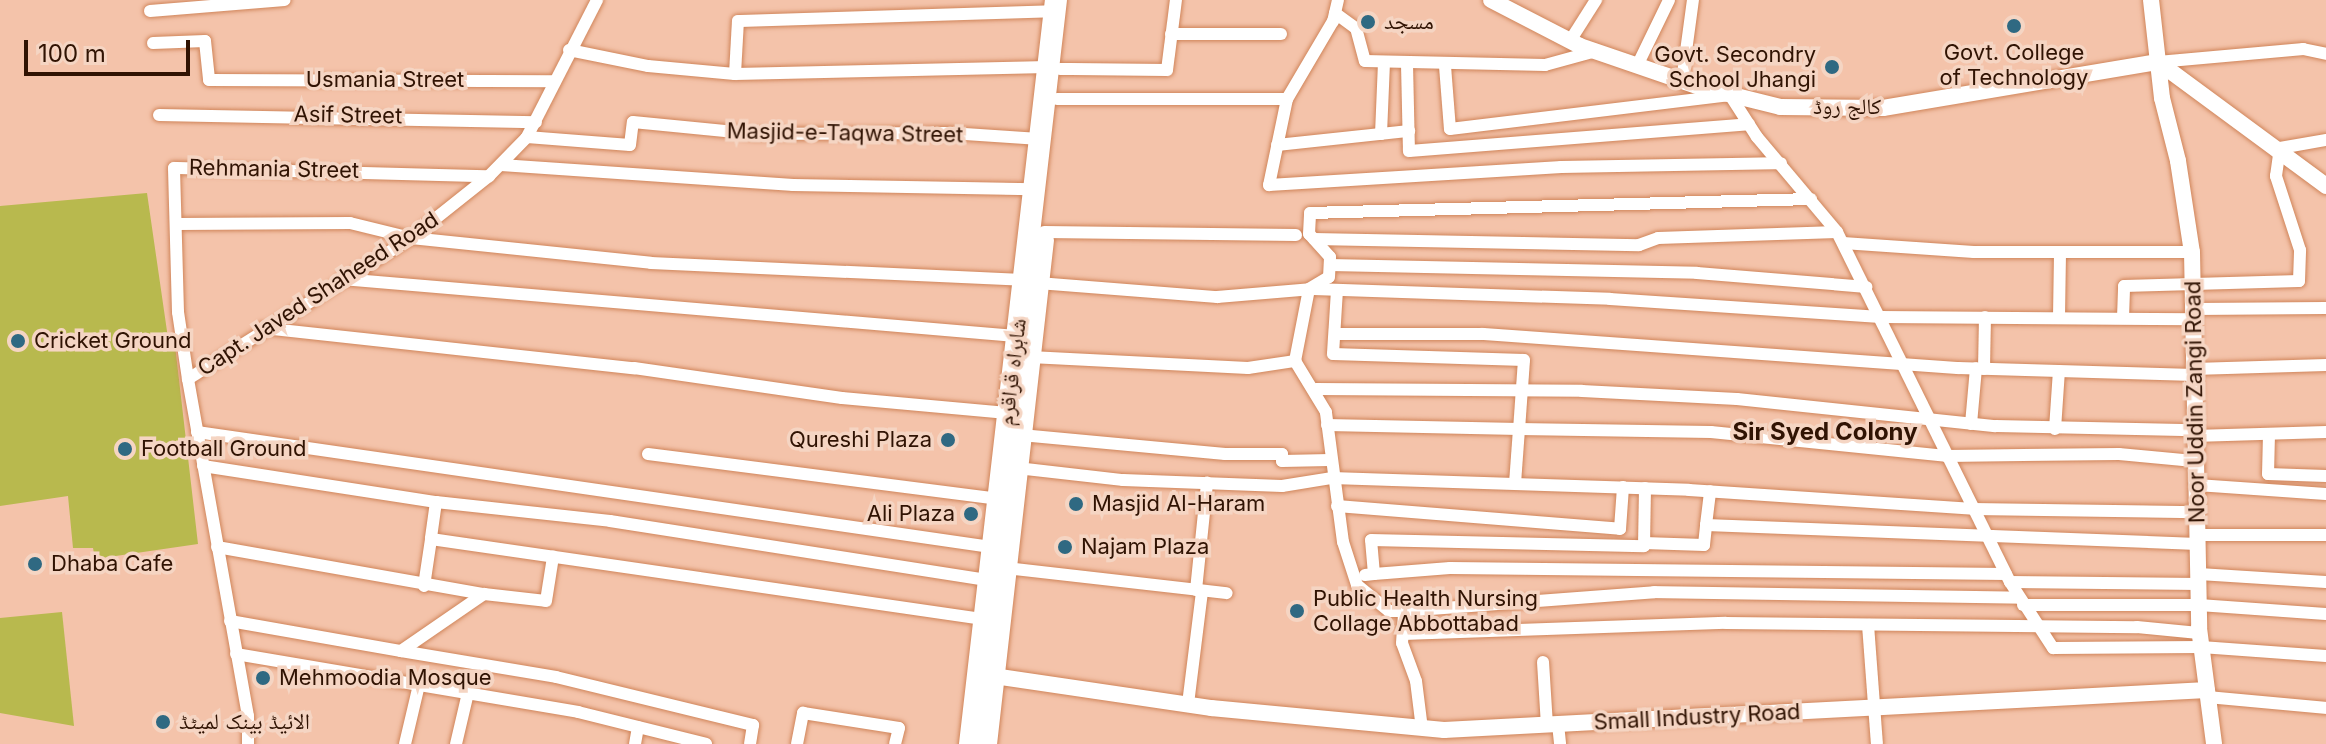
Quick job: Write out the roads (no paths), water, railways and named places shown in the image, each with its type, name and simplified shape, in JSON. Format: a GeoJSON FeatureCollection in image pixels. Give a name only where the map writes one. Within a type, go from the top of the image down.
{"type":"FeatureCollection","features":[{"type":"Feature","properties":{"kind":"highway","name":"شاہراہ قراقرم"},"geometry":{"type":"LineString","coordinates":[[970,744],[986,675],[997,574],[1017,468],[1030,357],[1034,189],[1054,68],[1060,4]]}},
{"type":"Feature","properties":{"kind":"highway","name":"شاہراہ قراقرم"},"geometry":{"type":"LineString","coordinates":[[986,744],[983,619],[997,574],[991,547],[1016,336],[1044,232],[1057,99],[1054,68]]}},
{"type":"Feature","properties":{"kind":"street"},"geometry":{"type":"LineString","coordinates":[[150,11],[285,0]]}},
{"type":"Feature","properties":{"kind":"street","name":"Capt. Javed Shaheed Road"},"geometry":{"type":"LineString","coordinates":[[248,744],[236,654],[188,379],[263,328],[411,238],[501,165],[527,137],[536,122],[569,50],[597,0]]}},
{"type":"Feature","properties":{"kind":"street"},"geometry":{"type":"LineString","coordinates":[[569,50],[648,66],[735,74],[1054,68],[1167,70],[1176,0]]}},
{"type":"Feature","properties":{"kind":"street"},"geometry":{"type":"LineString","coordinates":[[1338,0],[1335,13],[1287,99],[1269,185],[1561,167],[1781,163]]}},
{"type":"Feature","properties":{"kind":"street"},"geometry":{"type":"LineString","coordinates":[[1570,41],[1596,0]]}},
{"type":"Feature","properties":{"kind":"street"},"geometry":{"type":"LineString","coordinates":[[1637,66],[1669,0]]}},
{"type":"Feature","properties":{"kind":"street"},"geometry":{"type":"LineString","coordinates":[[1682,81],[1693,0]]}},
{"type":"Feature","properties":{"kind":"street"},"geometry":{"type":"LineString","coordinates":[[2151,0],[2158,62],[2280,148],[2326,186]]}},
{"type":"Feature","properties":{"kind":"street","name":"کالج روڈ"},"geometry":{"type":"LineString","coordinates":[[1497,2],[1570,41],[1596,51],[1682,81],[1780,107],[1883,108],[2158,62]]}},
{"type":"Feature","properties":{"kind":"street"},"geometry":{"type":"LineString","coordinates":[[735,74],[738,21],[1060,4]]}},
{"type":"Feature","properties":{"kind":"street"},"geometry":{"type":"LineString","coordinates":[[1335,13],[1356,28],[1365,61],[1445,66],[1545,65],[1596,51]]}},
{"type":"Feature","properties":{"kind":"street"},"geometry":{"type":"LineString","coordinates":[[1171,34],[1281,34]]}},
{"type":"Feature","properties":{"kind":"street","name":"Usmania Street"},"geometry":{"type":"LineString","coordinates":[[153,43],[205,41],[209,80],[555,81]]}},
{"type":"Feature","properties":{"kind":"street"},"geometry":{"type":"LineString","coordinates":[[2158,62],[2303,49],[2326,54]]}},
{"type":"Feature","properties":{"kind":"street"},"geometry":{"type":"LineString","coordinates":[[1381,134],[1384,62]]}},
{"type":"Feature","properties":{"kind":"street","name":"Noor Uddin Zangi Road"},"geometry":{"type":"LineString","coordinates":[[2158,62],[2192,252],[2200,640],[2214,744]]}},
{"type":"Feature","properties":{"kind":"street"},"geometry":{"type":"LineString","coordinates":[[1407,64],[1409,151],[1749,124]]}},
{"type":"Feature","properties":{"kind":"street"},"geometry":{"type":"LineString","coordinates":[[1445,66],[1450,129],[1730,95],[1749,124],[1840,238],[2008,578],[2053,648],[2200,640]]}},
{"type":"Feature","properties":{"kind":"street"},"geometry":{"type":"LineString","coordinates":[[1057,99],[1287,99]]}},
{"type":"Feature","properties":{"kind":"street","name":"Asif Street"},"geometry":{"type":"LineString","coordinates":[[159,115],[536,122]]}},
{"type":"Feature","properties":{"kind":"street","name":"Masjid-e-Taqwa Street"},"geometry":{"type":"LineString","coordinates":[[527,137],[630,145],[633,122],[755,134],[950,133],[1040,139]]}},
{"type":"Feature","properties":{"kind":"street"},"geometry":{"type":"LineString","coordinates":[[1277,145],[1409,131]]}},
{"type":"Feature","properties":{"kind":"street"},"geometry":{"type":"LineString","coordinates":[[2280,148],[2326,140]]}},
{"type":"Feature","properties":{"kind":"street"},"geometry":{"type":"LineString","coordinates":[[2280,148],[2276,176],[2300,250],[2300,308]]}},
{"type":"Feature","properties":{"kind":"street"},"geometry":{"type":"LineString","coordinates":[[501,165],[793,185],[1034,189]]}},
{"type":"Feature","properties":{"kind":"street","name":"Rehmania Street"},"geometry":{"type":"LineString","coordinates":[[188,379],[178,312],[174,168],[489,176]]}},
{"type":"Feature","properties":{"kind":"street"},"geometry":{"type":"LineString","coordinates":[[1811,199],[1310,213],[1314,239],[1330,257],[1329,277],[1309,289],[1295,361],[1316,389],[1327,425],[1337,506],[1357,585],[1389,611],[1654,592],[2199,605],[2326,614]]}},
{"type":"Feature","properties":{"kind":"street"},"geometry":{"type":"LineString","coordinates":[[176,224],[350,223],[411,238],[651,263],[1031,281],[1217,297],[1309,289],[1610,299],[1880,317],[2123,318],[2326,308]]}},
{"type":"Feature","properties":{"kind":"street"},"geometry":{"type":"LineString","coordinates":[[1044,232],[1296,235]]}},
{"type":"Feature","properties":{"kind":"street"},"geometry":{"type":"LineString","coordinates":[[1314,239],[1639,245],[1658,238],[1840,238],[2060,252],[2192,252]]}},
{"type":"Feature","properties":{"kind":"street"},"geometry":{"type":"LineString","coordinates":[[2059,317],[2060,252]]}},
{"type":"Feature","properties":{"kind":"street"},"geometry":{"type":"LineString","coordinates":[[1330,265],[1697,273],[1866,287]]}},
{"type":"Feature","properties":{"kind":"street"},"geometry":{"type":"LineString","coordinates":[[342,279],[1016,336]]}},
{"type":"Feature","properties":{"kind":"street"},"geometry":{"type":"LineString","coordinates":[[2123,318],[2124,286],[2299,281]]}},
{"type":"Feature","properties":{"kind":"street"},"geometry":{"type":"LineString","coordinates":[[1337,290],[1333,354],[1524,360],[1515,483]]}},
{"type":"Feature","properties":{"kind":"street"},"geometry":{"type":"LineString","coordinates":[[1971,424],[1985,317]]}},
{"type":"Feature","properties":{"kind":"street"},"geometry":{"type":"LineString","coordinates":[[263,328],[1007,413]]}},
{"type":"Feature","properties":{"kind":"street"},"geometry":{"type":"LineString","coordinates":[[1335,334],[1483,334],[1902,365],[2059,371],[2194,372],[2326,365]]}},
{"type":"Feature","properties":{"kind":"street"},"geometry":{"type":"LineString","coordinates":[[1030,357],[1248,368],[1295,361]]}},
{"type":"Feature","properties":{"kind":"street"},"geometry":{"type":"LineString","coordinates":[[2055,429],[2059,371]]}},
{"type":"Feature","properties":{"kind":"street"},"geometry":{"type":"LineString","coordinates":[[1316,389],[1524,390],[1737,399],[1931,421],[2055,429],[2269,434],[2326,432]]}},
{"type":"Feature","properties":{"kind":"street"},"geometry":{"type":"LineString","coordinates":[[1327,425],[1711,432],[1946,456],[2119,454],[2194,461]]}},
{"type":"Feature","properties":{"kind":"street"},"geometry":{"type":"LineString","coordinates":[[197,432],[991,547]]}},
{"type":"Feature","properties":{"kind":"street"},"geometry":{"type":"LineString","coordinates":[[2269,434],[2268,474],[2326,476]]}},
{"type":"Feature","properties":{"kind":"street"},"geometry":{"type":"LineString","coordinates":[[1021,435],[1225,454],[1282,454],[1282,461],[1330,460]]}},
{"type":"Feature","properties":{"kind":"street"},"geometry":{"type":"LineString","coordinates":[[648,454],[997,499]]}},
{"type":"Feature","properties":{"kind":"street"},"geometry":{"type":"LineString","coordinates":[[203,466],[436,502],[610,521],[997,574],[1227,593]]}},
{"type":"Feature","properties":{"kind":"street"},"geometry":{"type":"LineString","coordinates":[[1017,468],[1282,486],[1332,478],[1515,483],[1710,491],[1973,509],[2198,512]]}},
{"type":"Feature","properties":{"kind":"street"},"geometry":{"type":"LineString","coordinates":[[1188,704],[1207,483]]}},
{"type":"Feature","properties":{"kind":"street"},"geometry":{"type":"LineString","coordinates":[[2197,485],[2326,494]]}},
{"type":"Feature","properties":{"kind":"street"},"geometry":{"type":"LineString","coordinates":[[1337,506],[1620,529],[1623,487]]}},
{"type":"Feature","properties":{"kind":"street"},"geometry":{"type":"LineString","coordinates":[[1644,543],[1645,488]]}},
{"type":"Feature","properties":{"kind":"street"},"geometry":{"type":"LineString","coordinates":[[1374,574],[1371,540],[1704,545],[1710,491]]}},
{"type":"Feature","properties":{"kind":"street"},"geometry":{"type":"LineString","coordinates":[[424,586],[436,502]]}},
{"type":"Feature","properties":{"kind":"street"},"geometry":{"type":"LineString","coordinates":[[1706,525],[1987,537],[2198,539],[2326,535]]}},
{"type":"Feature","properties":{"kind":"street"},"geometry":{"type":"LineString","coordinates":[[431,539],[983,619]]}},
{"type":"Feature","properties":{"kind":"street"},"geometry":{"type":"LineString","coordinates":[[217,547],[424,586],[546,601],[553,557]]}},
{"type":"Feature","properties":{"kind":"street"},"geometry":{"type":"LineString","coordinates":[[1354,577],[1450,568],[2326,582]]}},
{"type":"Feature","properties":{"kind":"street"},"geometry":{"type":"LineString","coordinates":[[401,651],[484,594]]}},
{"type":"Feature","properties":{"kind":"street"},"geometry":{"type":"LineString","coordinates":[[1404,611],[1403,634],[1422,729]]}},
{"type":"Feature","properties":{"kind":"street"},"geometry":{"type":"LineString","coordinates":[[230,621],[556,677],[753,725],[750,744]]}},
{"type":"Feature","properties":{"kind":"street"},"geometry":{"type":"LineString","coordinates":[[1403,634],[1597,625],[2037,626],[2200,640],[2326,656]]}},
{"type":"Feature","properties":{"kind":"street"},"geometry":{"type":"LineString","coordinates":[[1868,625],[1877,744]]}},
{"type":"Feature","properties":{"kind":"street"},"geometry":{"type":"LineString","coordinates":[[236,654],[468,693],[706,744]]}},
{"type":"Feature","properties":{"kind":"street"},"geometry":{"type":"LineString","coordinates":[[1543,662],[1552,724],[1560,744]]}},
{"type":"Feature","properties":{"kind":"street","name":"Small Industry Road"},"geometry":{"type":"LineString","coordinates":[[986,675],[1188,704],[1422,729],[1444,737],[1552,724],[2208,693]]}},
{"type":"Feature","properties":{"kind":"street"},"geometry":{"type":"LineString","coordinates":[[405,744],[419,685]]}},
{"type":"Feature","properties":{"kind":"street"},"geometry":{"type":"LineString","coordinates":[[456,744],[468,693]]}},
{"type":"Feature","properties":{"kind":"street"},"geometry":{"type":"LineString","coordinates":[[2208,693],[2326,708]]}},
{"type":"Feature","properties":{"kind":"street"},"geometry":{"type":"LineString","coordinates":[[797,744],[803,713],[899,728],[895,744]]}},
{"type":"Feature","properties":{"kind":"street"},"geometry":{"type":"LineString","coordinates":[[635,744],[638,727]]}},
{"type":"Feature","properties":{"kind":"place","name":"مسجد"},"geometry":{"type":"Point","coordinates":[1368,22]}},
{"type":"Feature","properties":{"kind":"place","name":"Govt. College of Technology"},"geometry":{"type":"Point","coordinates":[2014,26]}},
{"type":"Feature","properties":{"kind":"place","name":"Govt. Secondry School Jhangi"},"geometry":{"type":"Point","coordinates":[1832,67]}},
{"type":"Feature","properties":{"kind":"place","name":"Cricket Ground"},"geometry":{"type":"Point","coordinates":[18,341]}},
{"type":"Feature","properties":{"kind":"place","name":"Qureshi Plaza"},"geometry":{"type":"Point","coordinates":[948,440]}},
{"type":"Feature","properties":{"kind":"place","name":"Football Ground"},"geometry":{"type":"Point","coordinates":[125,449]}},
{"type":"Feature","properties":{"kind":"place","name":"Masjid Al-Haram"},"geometry":{"type":"Point","coordinates":[1076,504]}},
{"type":"Feature","properties":{"kind":"place","name":"Ali Plaza"},"geometry":{"type":"Point","coordinates":[971,514]}},
{"type":"Feature","properties":{"kind":"place","name":"Najam Plaza"},"geometry":{"type":"Point","coordinates":[1065,547]}},
{"type":"Feature","properties":{"kind":"place","name":"Dhaba Cafe"},"geometry":{"type":"Point","coordinates":[35,564]}},
{"type":"Feature","properties":{"kind":"place","name":"Public Health Nursing Collage Abbottabad"},"geometry":{"type":"Point","coordinates":[1297,611]}},
{"type":"Feature","properties":{"kind":"place","name":"Mehmoodia Mosque"},"geometry":{"type":"Point","coordinates":[263,678]}},
{"type":"Feature","properties":{"kind":"place","name":"الائیڈ بینک لمیٹڈ"},"geometry":{"type":"Point","coordinates":[163,722]}},
{"type":"Feature","properties":{"kind":"district","name":"Sir Syed Colony"},"geometry":{"type":"Point","coordinates":[1825,432]}}]}
